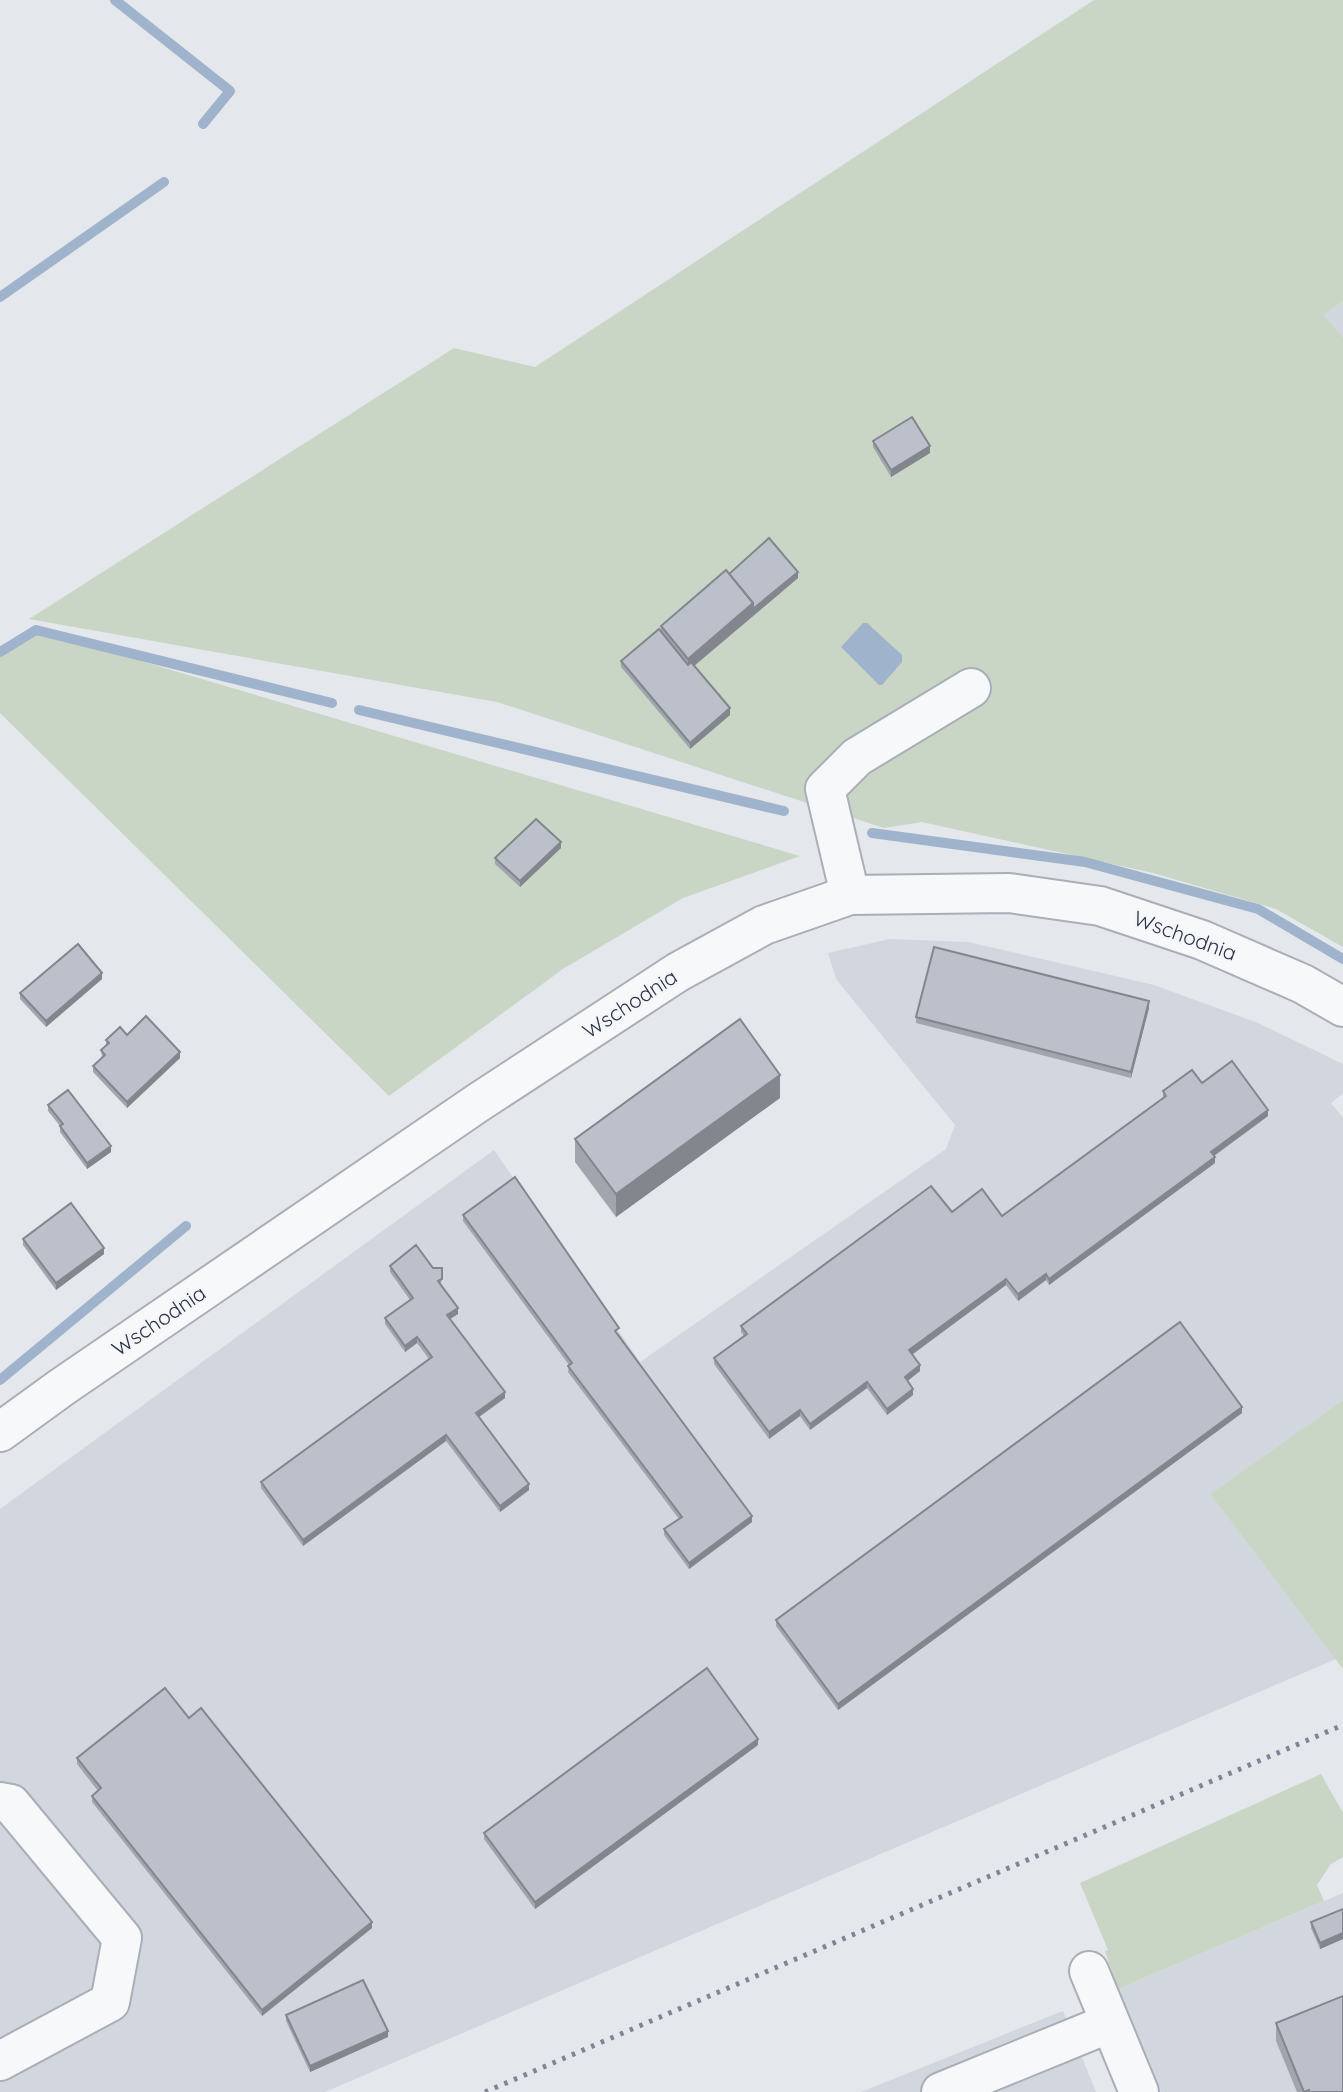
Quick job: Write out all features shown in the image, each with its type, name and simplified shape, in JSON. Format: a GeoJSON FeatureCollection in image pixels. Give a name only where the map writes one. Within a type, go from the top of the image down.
{"type":"FeatureCollection","features":[{"type":"Feature","properties":{"kind":"street"},"geometry":{"type":"LineString","coordinates":[[850,895],[825,789],[857,757],[971,688]]}},
{"type":"Feature","properties":{"kind":"street","name":"Wschodnia"},"geometry":{"type":"LineString","coordinates":[[0,1432],[467,1110],[678,972],[765,925],[850,895],[1009,893],[1100,906],[1213,944],[1303,984],[1343,1007]]}},
{"type":"Feature","properties":{"kind":"street"},"geometry":{"type":"LineString","coordinates":[[0,1802],[11,1804],[122,1938],[110,2002],[0,2061]]}},
{"type":"Feature","properties":{"kind":"street"},"geometry":{"type":"LineString","coordinates":[[1088,1971],[1139,2092]]}},
{"type":"Feature","properties":{"kind":"street"},"geometry":{"type":"LineString","coordinates":[[941,2092],[1110,2023]]}},
{"type":"Feature","properties":{"kind":"shaded area"},"geometry":{"type":"Polygon","coordinates":[[[1343,301],[1343,337],[1324,315],[1343,301]]]}},
{"type":"Feature","properties":{"kind":"shaded area"},"geometry":{"type":"Polygon","coordinates":[[[890,939],[968,942],[1154,985],[1258,1023],[1343,1064],[1343,1093],[1331,1103],[1343,1118],[1343,1400],[1210,1494],[1336,1659],[325,2092],[0,2092],[0,1509],[494,1150],[640,1362],[946,1149],[955,1125],[836,979],[828,953],[890,939]]]}},
{"type":"Feature","properties":{"kind":"shaded area"},"geometry":{"type":"Polygon","coordinates":[[[1343,1893],[1343,2092],[1161,2092],[1118,1989],[1343,1893]]]}},
{"type":"Feature","properties":{"kind":"shaded area"},"geometry":{"type":"Polygon","coordinates":[[[1063,2011],[1096,2092],[861,2092],[1063,2011]]]}},
{"type":"Feature","properties":{"kind":"green space"},"geometry":{"type":"Polygon","coordinates":[[[1094,0],[1343,0],[1343,301],[1324,315],[1343,337],[1343,947],[1276,909],[1153,873],[922,822],[884,828],[497,702],[29,619],[454,348],[535,367],[1094,0]]]}},
{"type":"Feature","properties":{"kind":"green space"},"geometry":{"type":"Polygon","coordinates":[[[36,630],[800,856],[683,898],[563,969],[389,1096],[0,713],[0,652],[36,630]]]}},
{"type":"Feature","properties":{"kind":"green space"},"geometry":{"type":"Polygon","coordinates":[[[1343,1400],[1343,1669],[1210,1494],[1343,1400]]]}},
{"type":"Feature","properties":{"kind":"green space"},"geometry":{"type":"Polygon","coordinates":[[[1321,1774],[1343,1813],[1343,1857],[1331,1864],[1317,1885],[1324,1901],[1118,1989],[1105,1951],[1108,1950],[1080,1883],[1321,1774]]]}},
{"type":"Feature","properties":{"kind":"water"},"geometry":{"type":"Polygon","coordinates":[[[863,623],[867,623],[902,655],[902,662],[882,685],[841,647],[863,623]]]}},
{"type":"Feature","properties":{"kind":"building"},"geometry":{"type":"Polygon","coordinates":[[[912,417],[930,446],[891,470],[873,441],[912,417]]]}},
{"type":"Feature","properties":{"kind":"building"},"geometry":{"type":"Polygon","coordinates":[[[769,538],[798,572],[753,609],[753,603],[729,574],[769,538]]]}},
{"type":"Feature","properties":{"kind":"building"},"geometry":{"type":"Polygon","coordinates":[[[726,570],[753,603],[688,659],[661,626],[726,570]]]}},
{"type":"Feature","properties":{"kind":"building"},"geometry":{"type":"Polygon","coordinates":[[[659,629],[688,665],[691,662],[730,708],[690,743],[621,661],[659,629]]]}},
{"type":"Feature","properties":{"kind":"building"},"geometry":{"type":"Polygon","coordinates":[[[536,819],[561,842],[520,881],[495,858],[536,819]]]}},
{"type":"Feature","properties":{"kind":"building"},"geometry":{"type":"Polygon","coordinates":[[[78,944],[102,973],[46,1021],[20,993],[78,944]]]}},
{"type":"Feature","properties":{"kind":"building"},"geometry":{"type":"Polygon","coordinates":[[[934,947],[1149,1001],[1131,1072],[916,1017],[934,947]]]}},
{"type":"Feature","properties":{"kind":"building"},"geometry":{"type":"Polygon","coordinates":[[[146,1016],[180,1052],[127,1102],[93,1066],[105,1055],[101,1050],[109,1043],[106,1040],[120,1027],[127,1035],[146,1016]]]}},
{"type":"Feature","properties":{"kind":"building"},"geometry":{"type":"Polygon","coordinates":[[[740,1019],[780,1075],[616,1194],[575,1139],[740,1019]]]}},
{"type":"Feature","properties":{"kind":"building"},"geometry":{"type":"Polygon","coordinates":[[[1232,1061],[1268,1110],[1211,1152],[1215,1157],[1049,1279],[1046,1274],[1018,1294],[1006,1279],[909,1350],[920,1365],[905,1377],[913,1389],[887,1409],[867,1382],[810,1424],[800,1410],[769,1432],[714,1358],[747,1334],[741,1326],[931,1186],[952,1212],[982,1189],[1002,1216],[1166,1096],[1163,1091],[1192,1070],[1202,1083],[1232,1061]]]}},
{"type":"Feature","properties":{"kind":"building"},"geometry":{"type":"Polygon","coordinates":[[[68,1090],[111,1146],[87,1163],[48,1105],[68,1090]]]}},
{"type":"Feature","properties":{"kind":"building"},"geometry":{"type":"Polygon","coordinates":[[[515,1177],[619,1328],[615,1331],[752,1516],[689,1563],[664,1529],[682,1517],[568,1366],[572,1363],[463,1215],[515,1177]]]}},
{"type":"Feature","properties":{"kind":"building"},"geometry":{"type":"Polygon","coordinates":[[[71,1203],[104,1248],[56,1283],[23,1239],[71,1203]]]}},
{"type":"Feature","properties":{"kind":"building"},"geometry":{"type":"Polygon","coordinates":[[[416,1245],[433,1268],[442,1268],[442,1279],[438,1281],[458,1308],[447,1315],[505,1392],[476,1413],[529,1484],[500,1506],[446,1435],[303,1540],[261,1482],[432,1357],[417,1337],[405,1346],[385,1318],[413,1298],[390,1266],[416,1245]]]}},
{"type":"Feature","properties":{"kind":"building"},"geometry":{"type":"Polygon","coordinates":[[[1180,1322],[1242,1407],[838,1704],[776,1620],[1180,1322]]]}},
{"type":"Feature","properties":{"kind":"building"},"geometry":{"type":"Polygon","coordinates":[[[707,1668],[758,1739],[535,1902],[484,1833],[707,1668]]]}},
{"type":"Feature","properties":{"kind":"building"},"geometry":{"type":"Polygon","coordinates":[[[165,1688],[189,1718],[201,1708],[372,1922],[262,2010],[92,1796],[101,1788],[77,1758],[165,1688]]]}},
{"type":"Feature","properties":{"kind":"building"},"geometry":{"type":"Polygon","coordinates":[[[1343,1909],[1343,1933],[1320,1943],[1311,1922],[1343,1909]]]}},
{"type":"Feature","properties":{"kind":"building"},"geometry":{"type":"Polygon","coordinates":[[[363,1980],[388,2031],[310,2066],[286,2015],[363,1980]]]}},
{"type":"Feature","properties":{"kind":"building"},"geometry":{"type":"Polygon","coordinates":[[[1343,1996],[1343,2092],[1304,2092],[1276,2023],[1343,1996]]]}},
{"type":"Feature","properties":{"kind":"waterway"},"geometry":{"type":"LineString","coordinates":[[115,0],[230,91],[203,124]]}},
{"type":"Feature","properties":{"kind":"waterway"},"geometry":{"type":"LineString","coordinates":[[0,297],[164,182]]}},
{"type":"Feature","properties":{"kind":"waterway"},"geometry":{"type":"LineString","coordinates":[[0,652],[36,630],[332,703]]}},
{"type":"Feature","properties":{"kind":"waterway"},"geometry":{"type":"LineString","coordinates":[[359,710],[784,811]]}},
{"type":"Feature","properties":{"kind":"waterway"},"geometry":{"type":"LineString","coordinates":[[872,833],[1085,862],[1258,909],[1343,959]]}},
{"type":"Feature","properties":{"kind":"waterway"},"geometry":{"type":"LineString","coordinates":[[0,1380],[186,1226]]}},
{"type":"Feature","properties":{"kind":"railway"},"geometry":{"type":"LineString","coordinates":[[485,2092],[1343,1725]]}}]}
